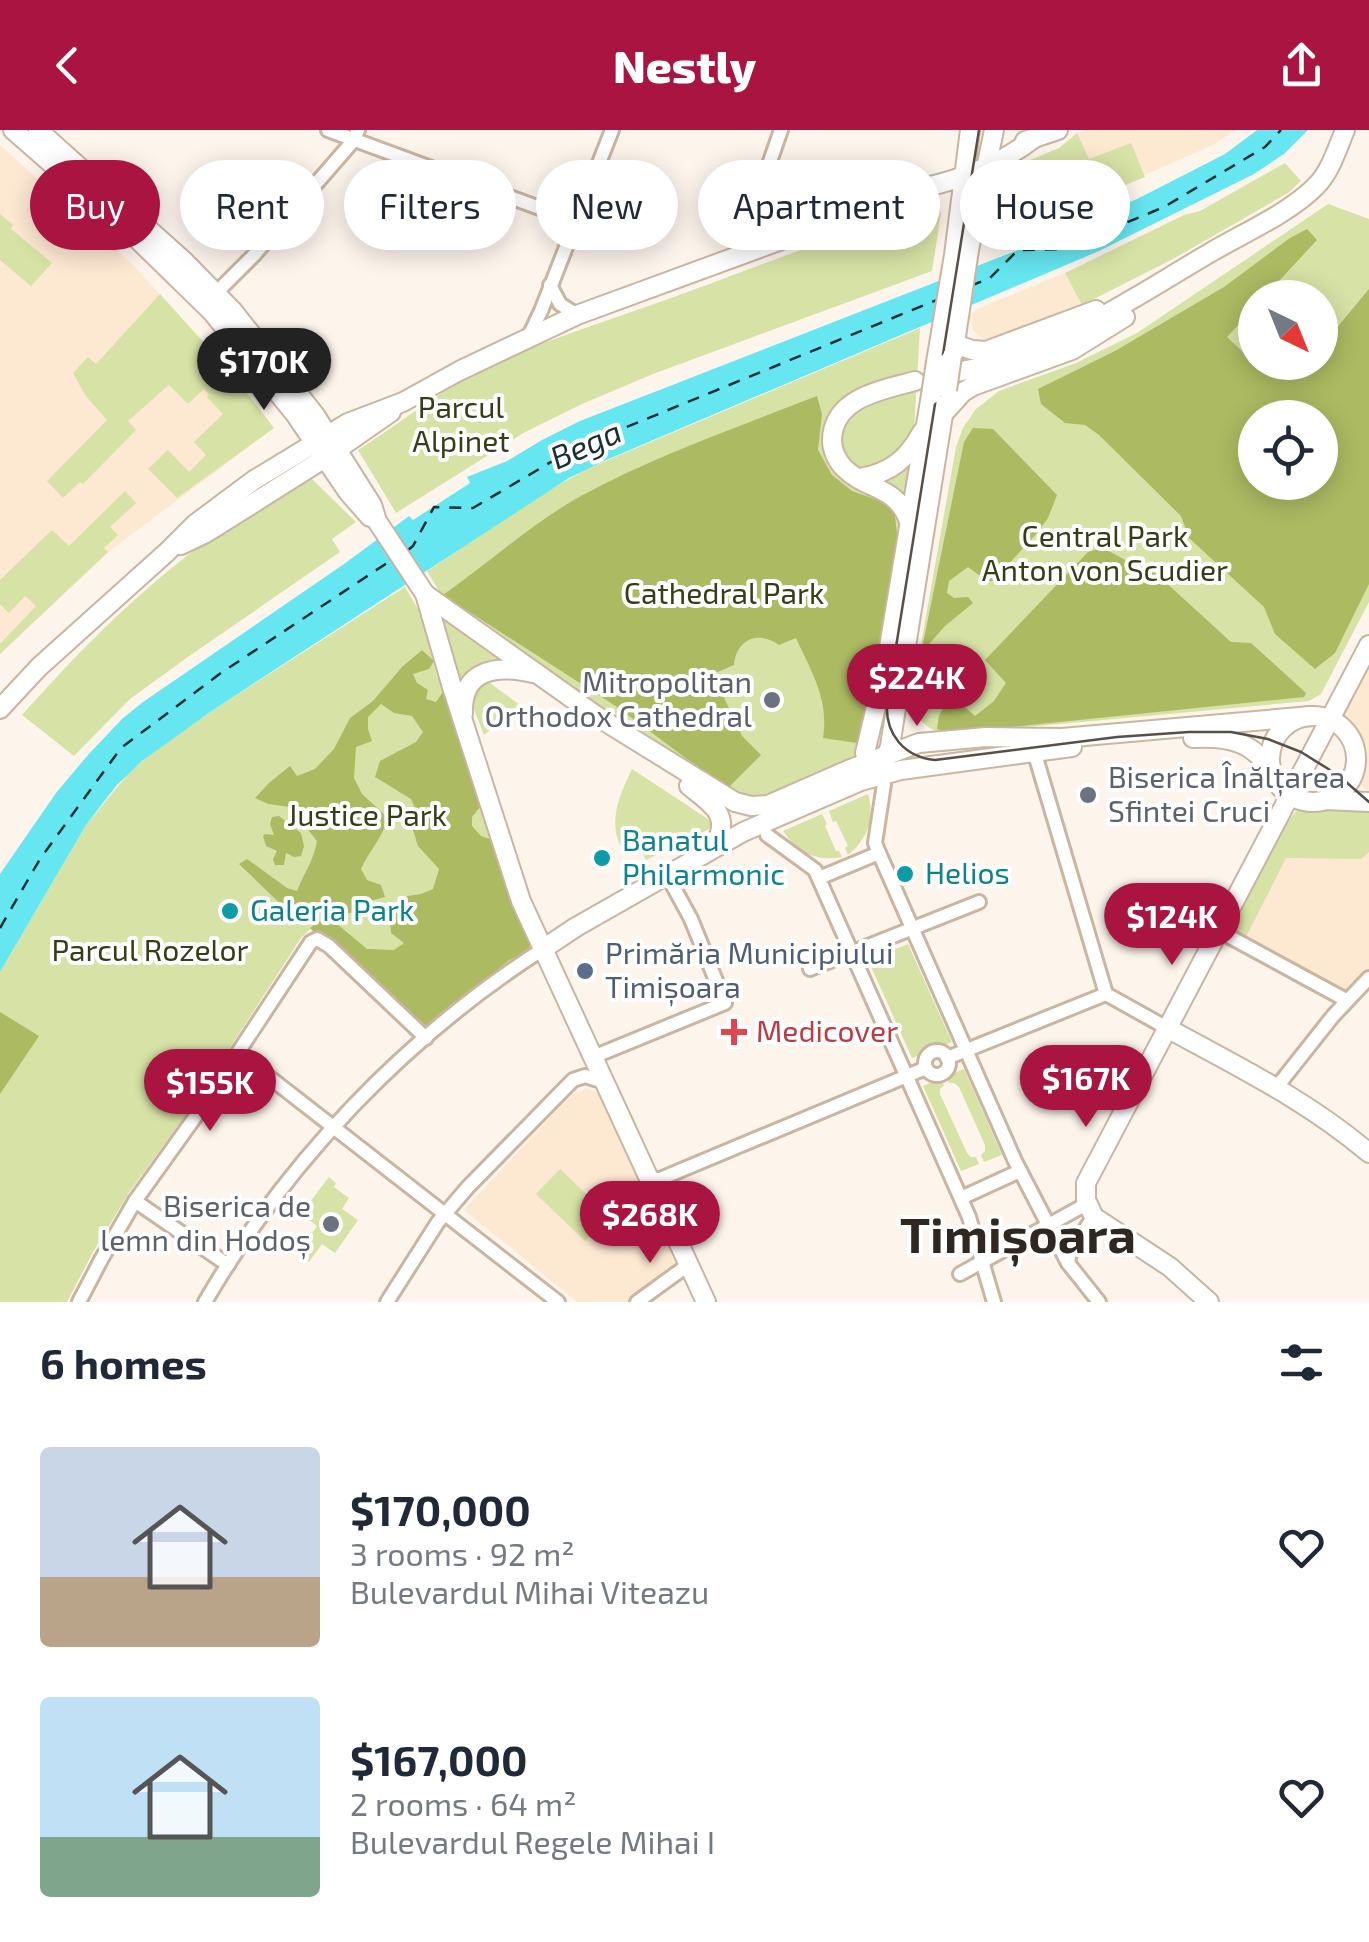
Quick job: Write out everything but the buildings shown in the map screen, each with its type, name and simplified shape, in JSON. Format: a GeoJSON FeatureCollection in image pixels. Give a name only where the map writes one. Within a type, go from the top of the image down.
{"type":"FeatureCollection","features":[{"type":"Feature","properties":{"kind":"main road"},"geometry":{"type":"LineString","coordinates":[[13,130],[202,301],[372,504],[377,521],[425,594],[520,896],[604,1082],[654,1181],[706,1302]]}},
{"type":"Feature","properties":{"kind":"main road"},"geometry":{"type":"LineString","coordinates":[[38,130],[216,293],[263,346],[326,446]]}},
{"type":"Feature","properties":{"kind":"main road"},"geometry":{"type":"LineString","coordinates":[[967,160],[970,130]]}},
{"type":"Feature","properties":{"kind":"main road"},"geometry":{"type":"LineString","coordinates":[[989,160],[994,130]]}},
{"type":"Feature","properties":{"kind":"main road"},"geometry":{"type":"LineString","coordinates":[[1004,160],[1033,140],[1058,130]]}},
{"type":"Feature","properties":{"kind":"main road"},"geometry":{"type":"LineString","coordinates":[[949,352],[996,362],[1066,337],[1125,306],[1312,190],[1327,170],[1344,130]]}},
{"type":"Feature","properties":{"kind":"main road"},"geometry":{"type":"LineString","coordinates":[[0,709],[39,667],[194,524],[254,480],[326,446],[348,422],[402,402],[576,316],[960,173]]}},
{"type":"Feature","properties":{"kind":"main road"},"geometry":{"type":"LineString","coordinates":[[874,771],[898,692],[961,252]]}},
{"type":"Feature","properties":{"kind":"main road"},"geometry":{"type":"LineString","coordinates":[[949,352],[986,350],[1074,319],[1186,266]]}},
{"type":"Feature","properties":{"kind":"main road"},"geometry":{"type":"LineString","coordinates":[[860,478],[899,464],[963,392],[1086,343],[1152,297],[1186,266]]}},
{"type":"Feature","properties":{"kind":"main road"},"geometry":{"type":"LineString","coordinates":[[910,521],[898,500],[844,468],[836,458],[832,436],[842,414],[859,398],[915,381]]}},
{"type":"Feature","properties":{"kind":"main road"},"geometry":{"type":"LineString","coordinates":[[874,771],[865,755],[886,665],[910,521],[935,419]]}},
{"type":"Feature","properties":{"kind":"main road"},"geometry":{"type":"LineString","coordinates":[[425,594],[535,674],[735,802],[760,807],[874,771],[1146,740],[1224,738],[1251,748],[1290,795],[1305,801],[1369,799]]}},
{"type":"Feature","properties":{"kind":"main road"},"geometry":{"type":"LineString","coordinates":[[1209,1302],[1170,1266],[1098,1221],[1086,1200],[1086,1187],[1369,645]]}},
{"type":"Feature","properties":{"kind":"main road"},"geometry":{"type":"LineString","coordinates":[[466,724],[465,696],[481,674],[501,668],[535,674]]}},
{"type":"Feature","properties":{"kind":"main road"},"geometry":{"type":"LineString","coordinates":[[898,692],[902,716],[908,725],[933,742]]}},
{"type":"Feature","properties":{"kind":"main road"},"geometry":{"type":"LineString","coordinates":[[1273,773],[1271,753],[1279,733],[1296,720],[1311,716]]}},
{"type":"Feature","properties":{"kind":"main road"},"geometry":{"type":"LineString","coordinates":[[543,949],[762,822],[874,771],[919,743],[986,737],[1062,738],[1311,716],[1331,720],[1346,730],[1356,758],[1351,778],[1340,792],[1320,801]]}},
{"type":"Feature","properties":{"kind":"main road"},"geometry":{"type":"LineString","coordinates":[[664,760],[668,770],[708,800],[720,816],[721,834],[713,849]]}},
{"type":"Feature","properties":{"kind":"main road"},"geometry":{"type":"LineString","coordinates":[[1351,778],[1369,799]]}},
{"type":"Feature","properties":{"kind":"main road"},"geometry":{"type":"LineString","coordinates":[[520,896],[533,916],[548,924],[566,927],[586,921]]}},
{"type":"Feature","properties":{"kind":"main road"},"geometry":{"type":"LineString","coordinates":[[1167,1028],[1276,1088],[1369,1153]]}},
{"type":"Feature","properties":{"kind":"street"},"geometry":{"type":"LineString","coordinates":[[328,130],[356,135],[536,206]]}},
{"type":"Feature","properties":{"kind":"street"},"geometry":{"type":"LineString","coordinates":[[600,160],[612,130]]}},
{"type":"Feature","properties":{"kind":"street"},"geometry":{"type":"LineString","coordinates":[[770,160],[781,130]]}},
{"type":"Feature","properties":{"kind":"street"},"geometry":{"type":"LineString","coordinates":[[216,293],[254,255],[356,135]]}},
{"type":"Feature","properties":{"kind":"street"},"geometry":{"type":"LineString","coordinates":[[528,338],[564,250]]}},
{"type":"Feature","properties":{"kind":"street"},"geometry":{"type":"LineString","coordinates":[[550,285],[560,304],[576,316]]}},
{"type":"Feature","properties":{"kind":"street"},"geometry":{"type":"LineString","coordinates":[[1034,751],[1106,994],[1167,1028]]}},
{"type":"Feature","properties":{"kind":"street"},"geometry":{"type":"LineString","coordinates":[[874,771],[875,843],[879,853],[971,1048],[1020,1171],[1068,1263],[1099,1302]]}},
{"type":"Feature","properties":{"kind":"street"},"geometry":{"type":"LineString","coordinates":[[767,835],[815,870],[819,878],[900,1078],[961,1198],[965,1227],[982,1262],[992,1297]]}},
{"type":"Feature","properties":{"kind":"street"},"geometry":{"type":"LineString","coordinates":[[819,878],[879,853]]}},
{"type":"Feature","properties":{"kind":"street"},"geometry":{"type":"LineString","coordinates":[[592,1056],[726,1003],[694,926],[666,875]]}},
{"type":"Feature","properties":{"kind":"street"},"geometry":{"type":"LineString","coordinates":[[810,969],[979,902]]}},
{"type":"Feature","properties":{"kind":"street"},"geometry":{"type":"LineString","coordinates":[[1218,931],[1346,1000]]}},
{"type":"Feature","properties":{"kind":"street"},"geometry":{"type":"LineString","coordinates":[[79,1302],[136,1202],[306,947],[317,940],[329,946],[426,1038]]}},
{"type":"Feature","properties":{"kind":"street"},"geometry":{"type":"LineString","coordinates":[[205,1302],[283,1186],[334,1127],[426,1038],[543,949]]}},
{"type":"Feature","properties":{"kind":"street"},"geometry":{"type":"LineString","coordinates":[[1276,1088],[1346,1000],[1369,978]]}},
{"type":"Feature","properties":{"kind":"street"},"geometry":{"type":"LineString","coordinates":[[654,1181],[926,1068],[926,1058],[932,1052],[947,1058],[1106,994]]}},
{"type":"Feature","properties":{"kind":"street"},"geometry":{"type":"LineString","coordinates":[[238,1054],[558,1302]]}},
{"type":"Feature","properties":{"kind":"street"},"geometry":{"type":"LineString","coordinates":[[388,1302],[445,1214],[574,1079],[587,1076],[604,1082]]}},
{"type":"Feature","properties":{"kind":"street"},"geometry":{"type":"LineString","coordinates":[[961,1198],[1020,1171]]}},
{"type":"Feature","properties":{"kind":"street"},"geometry":{"type":"LineString","coordinates":[[136,1202],[228,1264]]}},
{"type":"Feature","properties":{"kind":"street"},"geometry":{"type":"LineString","coordinates":[[960,1274],[1080,1206]]}},
{"type":"Feature","properties":{"kind":"street"},"geometry":{"type":"LineString","coordinates":[[1068,1263],[1070,1252],[1090,1222]]}},
{"type":"Feature","properties":{"kind":"street"},"geometry":{"type":"LineString","coordinates":[[637,1302],[688,1265]]}},
{"type":"Feature","properties":{"kind":"shaded area"},"geometry":{"type":"Polygon","coordinates":[[[1235,130],[1215,144],[1130,182],[1130,160],[1088,160],[1077,133],[1235,130]]]}},
{"type":"Feature","properties":{"kind":"shaded area"},"geometry":{"type":"Polygon","coordinates":[[[0,145],[30,172],[30,250],[116,250],[230,371],[274,428],[108,552],[0,654],[0,145]]]}},
{"type":"Feature","properties":{"kind":"shaded area"},"geometry":{"type":"Polygon","coordinates":[[[1065,273],[1082,305],[984,340],[973,330],[970,316],[977,309],[1065,273]]]}},
{"type":"Feature","properties":{"kind":"shaded area"},"geometry":{"type":"Polygon","coordinates":[[[1369,647],[1369,792],[1352,777],[1356,758],[1350,737],[1331,720],[1369,647]]]}},
{"type":"Feature","properties":{"kind":"shaded area"},"geometry":{"type":"Polygon","coordinates":[[[1314,803],[1369,812],[1369,975],[1347,995],[1229,935],[1280,834],[1294,813],[1314,803]]]}},
{"type":"Feature","properties":{"kind":"shaded area"},"geometry":{"type":"Polygon","coordinates":[[[586,1088],[600,1094],[679,1265],[627,1302],[577,1302],[464,1210],[571,1096],[586,1088]]]}},
{"type":"Feature","properties":{"kind":"green space"},"geometry":{"type":"Polygon","coordinates":[[[1077,133],[1089,159],[1131,143],[1145,177],[1130,183],[1130,160],[1030,160],[1059,148],[1077,133]]]}},
{"type":"Feature","properties":{"kind":"green space"},"geometry":{"type":"Polygon","coordinates":[[[1285,163],[1301,181],[1288,193],[1173,259],[1082,305],[1065,273],[1112,250],[1130,250],[1130,241],[1200,211],[1285,163]]]}},
{"type":"Feature","properties":{"kind":"green space","name":"Central Park Anton von Scudier"},"geometry":{"type":"Polygon","coordinates":[[[1328,204],[1369,219],[1369,602],[1321,694],[1309,701],[952,734],[924,723],[912,695],[956,447],[963,428],[976,409],[999,391],[1076,363],[1137,333],[1328,204]]]}},
{"type":"Feature","properties":{"kind":"green space"},"geometry":{"type":"Polygon","coordinates":[[[0,214],[30,245],[30,250],[36,250],[52,263],[31,286],[0,260],[0,214]]]}},
{"type":"Feature","properties":{"kind":"green space"},"geometry":{"type":"Polygon","coordinates":[[[1307,229],[1317,240],[1280,280],[1238,280],[1238,325],[1227,337],[1238,347],[1238,380],[1338,380],[1338,326],[1369,289],[1369,584],[1335,653],[1315,669],[1275,634],[1264,607],[1189,538],[1181,516],[1099,435],[1085,425],[1065,423],[1041,404],[1038,389],[1115,351],[1224,287],[1307,229]]]}},
{"type":"Feature","properties":{"kind":"green space","name":"Parcul Alpinet"},"geometry":{"type":"Polygon","coordinates":[[[800,250],[935,250],[932,271],[582,404],[525,432],[396,513],[358,450],[479,372],[522,352],[800,250]]]}},
{"type":"Feature","properties":{"kind":"green space"},"geometry":{"type":"Polygon","coordinates":[[[160,294],[274,428],[177,498],[148,469],[168,450],[189,472],[206,455],[194,442],[223,414],[204,389],[188,404],[169,385],[128,421],[136,430],[83,484],[80,482],[63,498],[47,481],[107,420],[85,395],[73,373],[88,357],[96,364],[160,294]]]}},
{"type":"Feature","properties":{"kind":"green space","name":"Cathedral Park"},"geometry":{"type":"Polygon","coordinates":[[[920,328],[908,533],[859,757],[768,805],[710,797],[445,601],[427,571],[539,496],[587,469],[920,328]]]}},
{"type":"Feature","properties":{"kind":"green space","name":"Cathedral Park"},"geometry":{"type":"Polygon","coordinates":[[[817,396],[822,414],[818,450],[832,475],[852,491],[894,508],[898,542],[857,743],[823,738],[821,698],[796,638],[779,645],[764,638],[750,640],[739,649],[734,665],[713,674],[742,736],[761,755],[729,787],[617,707],[443,595],[528,531],[609,481],[817,396]]]}},
{"type":"Feature","properties":{"kind":"green space"},"geometry":{"type":"Polygon","coordinates":[[[973,428],[993,429],[1057,495],[1037,533],[993,581],[968,567],[949,581],[947,593],[954,598],[968,597],[973,603],[921,653],[964,442],[973,428]]]}},
{"type":"Feature","properties":{"kind":"green space"},"geometry":{"type":"Polygon","coordinates":[[[311,478],[356,522],[332,539],[340,552],[130,699],[74,756],[22,715],[101,631],[188,555],[311,478]]]}},
{"type":"Feature","properties":{"kind":"green space"},"geometry":{"type":"Polygon","coordinates":[[[125,491],[136,503],[110,527],[118,535],[104,548],[108,552],[0,654],[0,644],[36,606],[25,596],[9,613],[0,604],[0,580],[52,530],[69,546],[125,491]]]}},
{"type":"Feature","properties":{"kind":"green space"},"geometry":{"type":"Polygon","coordinates":[[[1103,548],[1151,569],[1231,642],[1251,643],[1306,693],[1304,697],[953,733],[937,729],[950,694],[975,716],[994,701],[1006,683],[985,660],[1088,552],[1103,548]]]}},
{"type":"Feature","properties":{"kind":"green space"},"geometry":{"type":"Polygon","coordinates":[[[405,587],[421,614],[437,677],[452,687],[542,947],[425,1035],[310,929],[190,1109],[130,1191],[67,1302],[0,1302],[0,972],[86,825],[129,773],[210,712],[405,587]]]}},
{"type":"Feature","properties":{"kind":"green space"},"geometry":{"type":"Polygon","coordinates":[[[433,607],[511,663],[489,662],[461,686],[433,607]]]}},
{"type":"Feature","properties":{"kind":"green space","name":"Justice Park"},"geometry":{"type":"Polygon","coordinates":[[[422,650],[434,661],[429,669],[413,674],[417,683],[428,690],[426,699],[436,702],[445,689],[453,707],[480,807],[472,817],[472,826],[490,839],[531,944],[526,952],[509,960],[424,1031],[310,928],[318,921],[336,923],[367,949],[394,950],[404,943],[391,933],[390,915],[401,897],[433,889],[439,869],[418,846],[413,830],[417,813],[411,799],[375,777],[380,761],[416,742],[423,732],[412,716],[394,713],[381,704],[368,717],[372,741],[356,747],[354,778],[362,794],[387,817],[361,869],[367,880],[381,885],[385,897],[366,902],[346,914],[307,912],[293,916],[239,864],[247,859],[297,891],[317,841],[290,807],[255,798],[290,766],[297,776],[315,769],[334,749],[350,718],[373,701],[422,650]]]}},
{"type":"Feature","properties":{"kind":"green space"},"geometry":{"type":"Polygon","coordinates":[[[486,680],[520,705],[484,735],[469,697],[486,680]]]}},
{"type":"Feature","properties":{"kind":"green space"},"geometry":{"type":"Polygon","coordinates":[[[632,769],[717,825],[646,860],[636,844],[623,851],[615,820],[632,769]]]}},
{"type":"Feature","properties":{"kind":"green space"},"geometry":{"type":"Polygon","coordinates":[[[868,794],[868,828],[848,855],[848,846],[829,811],[868,794]]]}},
{"type":"Feature","properties":{"kind":"green space"},"geometry":{"type":"Polygon","coordinates":[[[1335,800],[1369,812],[1369,852],[1361,859],[1286,858],[1244,941],[1230,933],[1295,813],[1307,804],[1335,800]]]}},
{"type":"Feature","properties":{"kind":"green space"},"geometry":{"type":"Polygon","coordinates":[[[822,814],[842,857],[808,854],[783,831],[822,814]]]}},
{"type":"Feature","properties":{"kind":"green space"},"geometry":{"type":"Polygon","coordinates":[[[279,816],[301,833],[304,846],[301,856],[286,853],[284,865],[275,865],[277,851],[266,846],[263,836],[274,835],[270,824],[272,817],[279,816]]]}},
{"type":"Feature","properties":{"kind":"green space"},"geometry":{"type":"Polygon","coordinates":[[[908,944],[952,1042],[912,1058],[868,960],[908,944]]]}},
{"type":"Feature","properties":{"kind":"green space"},"geometry":{"type":"Polygon","coordinates":[[[0,1012],[39,1036],[0,1094],[0,1012]]]}},
{"type":"Feature","properties":{"kind":"green space"},"geometry":{"type":"Polygon","coordinates":[[[964,1069],[1002,1155],[984,1162],[981,1155],[985,1145],[959,1087],[949,1083],[946,1076],[964,1069]]]}},
{"type":"Feature","properties":{"kind":"green space"},"geometry":{"type":"Polygon","coordinates":[[[941,1078],[944,1085],[940,1094],[967,1153],[976,1157],[979,1164],[961,1171],[923,1086],[941,1078]]]}},
{"type":"Feature","properties":{"kind":"green space"},"geometry":{"type":"Polygon","coordinates":[[[560,1169],[609,1216],[585,1241],[536,1194],[560,1169]]]}},
{"type":"Feature","properties":{"kind":"green space"},"geometry":{"type":"Polygon","coordinates":[[[329,1177],[336,1183],[334,1187],[349,1198],[342,1209],[358,1220],[335,1253],[322,1244],[309,1262],[302,1256],[312,1243],[308,1239],[317,1226],[301,1214],[329,1177]]]}},
{"type":"Feature","properties":{"kind":"water"},"geometry":{"type":"Polygon","coordinates":[[[1257,130],[1308,130],[1284,154],[1254,174],[1130,236],[1130,202],[1225,154],[1257,130]]]}},
{"type":"Feature","properties":{"kind":"water","name":"Bega"},"geometry":{"type":"Polygon","coordinates":[[[1018,250],[1101,250],[569,478],[210,712],[142,761],[116,786],[86,825],[0,972],[0,874],[56,793],[123,718],[409,516],[413,520],[470,483],[467,477],[507,461],[580,421],[1018,250]]]}},
{"type":"Feature","properties":{"kind":"ferry route"},"geometry":{"type":"LineString","coordinates":[[970,286],[990,278],[1018,250],[1063,249],[1164,207],[1265,147],[1281,130]]}},
{"type":"Feature","properties":{"kind":"ferry route"},"geometry":{"type":"LineString","coordinates":[[408,550],[434,507],[473,508],[573,449],[939,299]]}},
{"type":"Feature","properties":{"kind":"ferry route"},"geometry":{"type":"LineString","coordinates":[[0,928],[40,859],[121,748],[221,673],[393,559]]}},
{"type":"Feature","properties":{"kind":"tram line"},"geometry":{"type":"LineString","coordinates":[[979,130],[887,703],[893,734],[914,754],[935,760],[1117,737],[1231,732],[1268,739],[1301,752],[1338,775],[1369,802]]}},
{"type":"Feature","properties":{"kind":"place","name":"Mitropolitan Orthodox Cathedral"},"geometry":{"type":"Point","coordinates":[772,700]}},
{"type":"Feature","properties":{"kind":"place","name":"Biserica Înălțarea Sfintei Cruci"},"geometry":{"type":"Point","coordinates":[1088,795]}},
{"type":"Feature","properties":{"kind":"place","name":"Banatul Philarmonic"},"geometry":{"type":"Point","coordinates":[602,858]}},
{"type":"Feature","properties":{"kind":"place","name":"Helios"},"geometry":{"type":"Point","coordinates":[905,874]}},
{"type":"Feature","properties":{"kind":"place","name":"Galeria Park"},"geometry":{"type":"Point","coordinates":[230,911]}},
{"type":"Feature","properties":{"kind":"place","name":"Primăria Municipiului Timișoara"},"geometry":{"type":"Point","coordinates":[585,971]}},
{"type":"Feature","properties":{"kind":"place","name":"Medicover"},"geometry":{"type":"Point","coordinates":[734,1032]}},
{"type":"Feature","properties":{"kind":"place","name":"Biserica de lemn din Hodoș"},"geometry":{"type":"Point","coordinates":[331,1224]}},
{"type":"Feature","properties":{"kind":"district","name":"Timișoara"},"geometry":{"type":"Point","coordinates":[1018,1235]}},
{"type":"Feature","properties":{"kind":"park label","name":"Parcul Rozelor"},"geometry":{"type":"Point","coordinates":[150,951]}}]}
